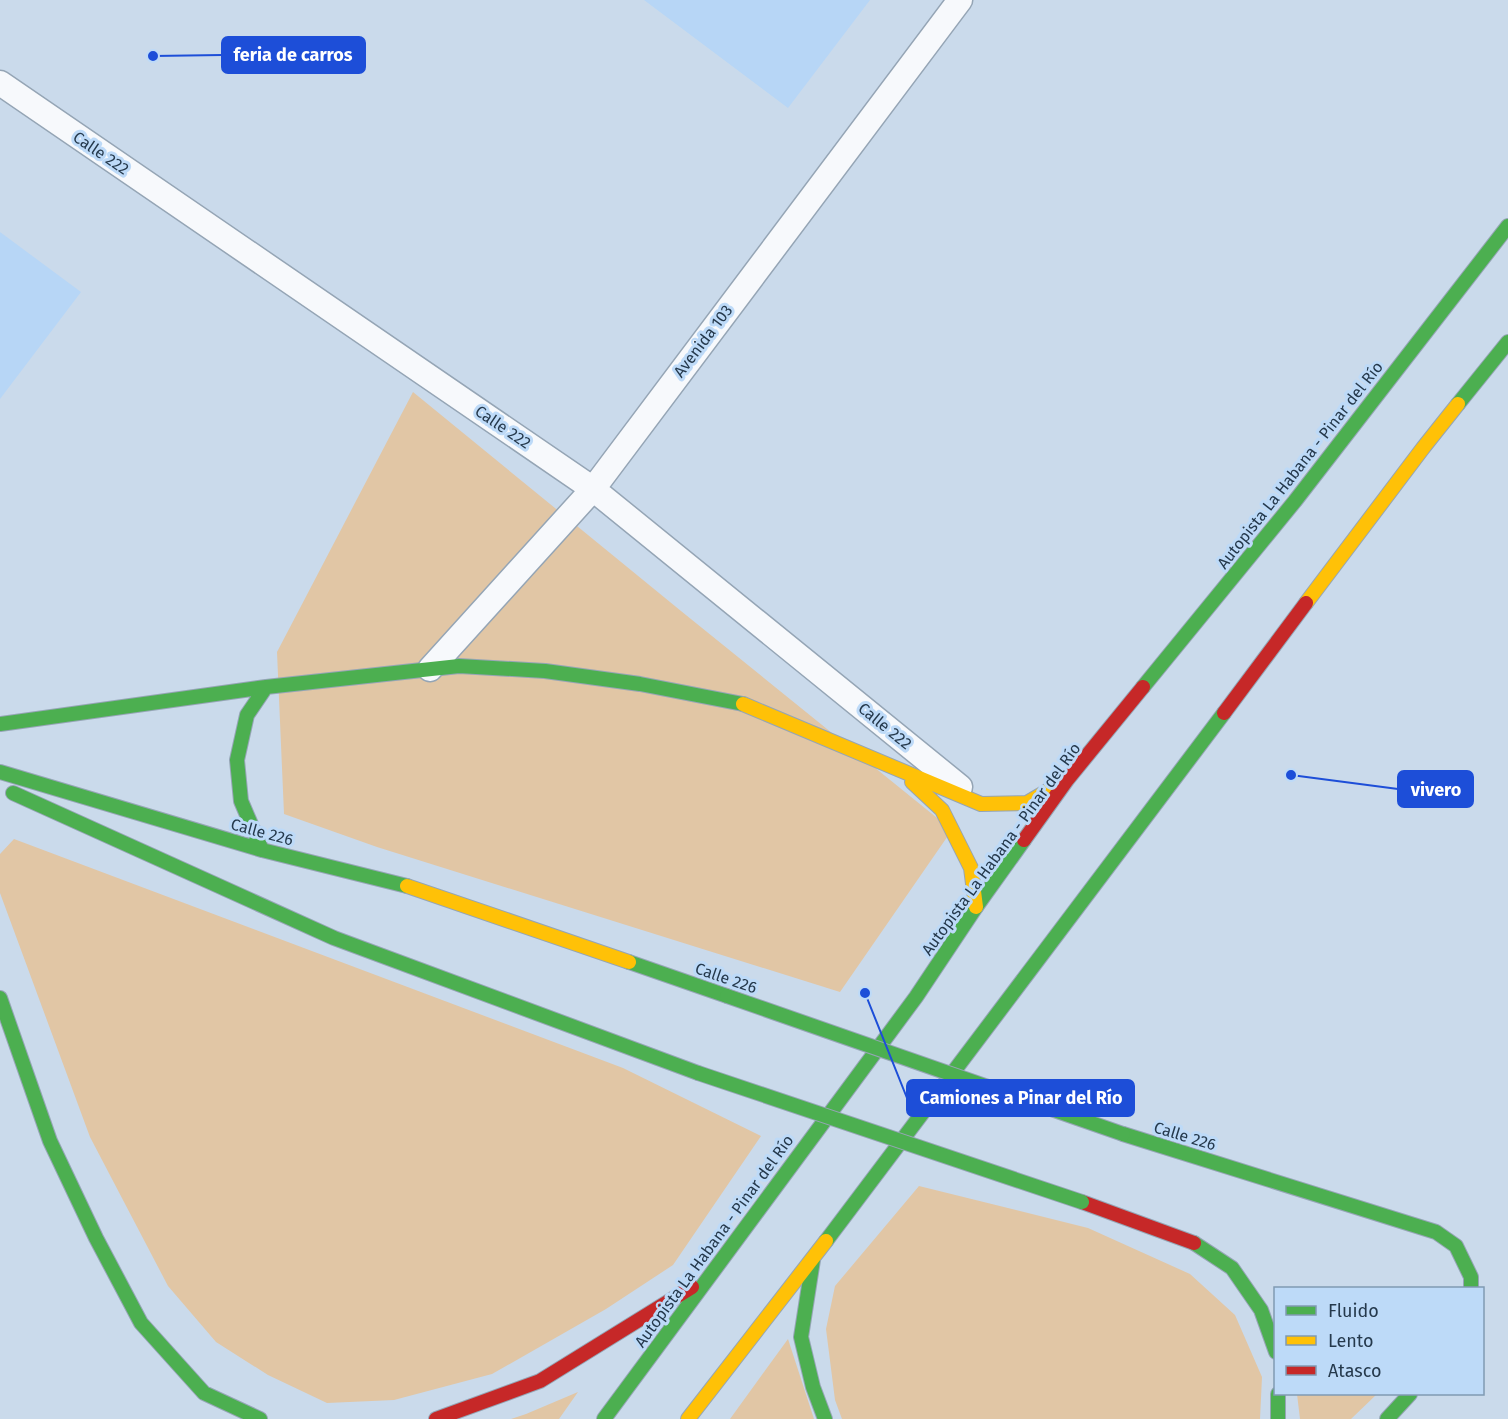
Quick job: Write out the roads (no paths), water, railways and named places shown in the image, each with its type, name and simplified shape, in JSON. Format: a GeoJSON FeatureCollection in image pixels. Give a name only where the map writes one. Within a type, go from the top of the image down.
{"type":"FeatureCollection","features":[{"type":"Feature","properties":{"kind":"main road","name":"Autopista La Habana - Pinar del Río"},"geometry":{"type":"LineString","coordinates":[[604,1419],[916,998],[976,908],[1067,780],[1295,501],[1508,226]]}},
{"type":"Feature","properties":{"kind":"main road"},"geometry":{"type":"LineString","coordinates":[[688,1419],[814,1257],[1416,457],[1508,342]]}},
{"type":"Feature","properties":{"kind":"main road"},"geometry":{"type":"LineString","coordinates":[[0,724],[266,687],[459,666],[545,671],[640,684],[742,704],[981,804],[1027,803],[1067,780]]}},
{"type":"Feature","properties":{"kind":"main road"},"geometry":{"type":"LineString","coordinates":[[262,850],[241,801],[237,760],[247,715],[266,687]]}},
{"type":"Feature","properties":{"kind":"main road"},"geometry":{"type":"LineString","coordinates":[[900,770],[942,810],[971,868],[976,908]]}},
{"type":"Feature","properties":{"kind":"main road","name":"Calle 226"},"geometry":{"type":"LineString","coordinates":[[0,772],[262,850],[402,884],[1123,1134],[1436,1232],[1456,1246],[1471,1277],[1470,1287]]}},
{"type":"Feature","properties":{"kind":"main road"},"geometry":{"type":"LineString","coordinates":[[0,788],[334,938],[698,1073],[1082,1202],[1194,1243],[1232,1268],[1261,1310],[1274,1349]]}},
{"type":"Feature","properties":{"kind":"main road"},"geometry":{"type":"LineString","coordinates":[[0,998],[50,1141],[96,1238],[141,1323],[204,1393],[260,1419]]}},
{"type":"Feature","properties":{"kind":"main road"},"geometry":{"type":"LineString","coordinates":[[814,1257],[801,1337],[813,1387],[825,1419]]}},
{"type":"Feature","properties":{"kind":"main road"},"geometry":{"type":"LineString","coordinates":[[436,1419],[540,1381],[707,1278]]}},
{"type":"Feature","properties":{"kind":"main road"},"geometry":{"type":"LineString","coordinates":[[1278,1395],[1278,1419]]}},
{"type":"Feature","properties":{"kind":"main road"},"geometry":{"type":"LineString","coordinates":[[1387,1419],[1409,1395]]}},
{"type":"Feature","properties":{"kind":"street","name":"Avenida 103"},"geometry":{"type":"LineString","coordinates":[[430,669],[593,489],[960,0]]}},
{"type":"Feature","properties":{"kind":"street","name":"Calle 222"},"geometry":{"type":"LineString","coordinates":[[0,83],[593,489],[981,804]]}},
{"type":"Feature","properties":{"kind":"place","name":"feria de carros"},"geometry":{"type":"Point","coordinates":[153,56]}},
{"type":"Feature","properties":{"kind":"place","name":"vivero"},"geometry":{"type":"Point","coordinates":[1291,775]}},
{"type":"Feature","properties":{"kind":"place","name":"Camiones a Pinar del Río"},"geometry":{"type":"Point","coordinates":[865,993]}}]}
